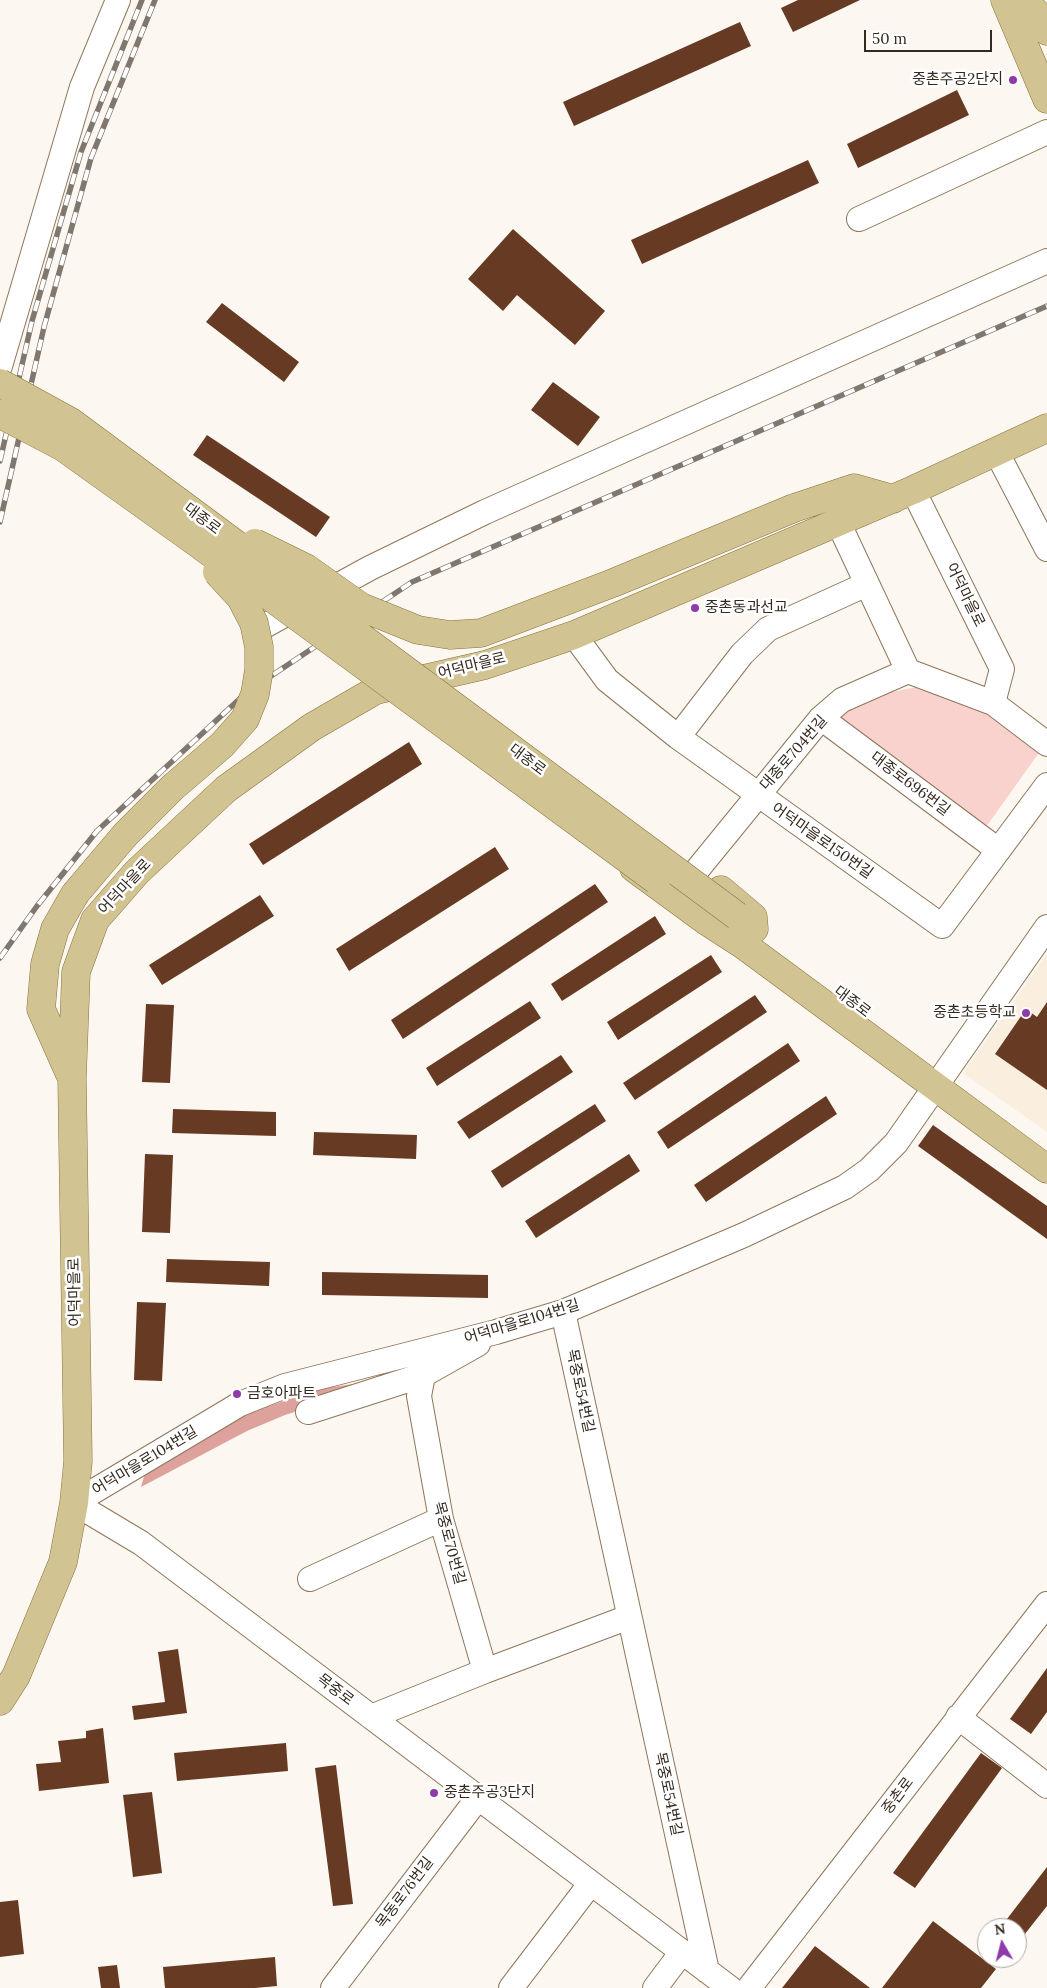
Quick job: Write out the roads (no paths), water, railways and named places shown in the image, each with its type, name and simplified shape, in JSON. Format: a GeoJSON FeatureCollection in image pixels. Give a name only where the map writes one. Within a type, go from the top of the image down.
{"type":"FeatureCollection","features":[{"type":"Feature","properties":{"kind":"main road"},"geometry":{"type":"LineString","coordinates":[[1005,0],[1044,90]]}},
{"type":"Feature","properties":{"kind":"main road"},"geometry":{"type":"LineString","coordinates":[[1024,0],[1038,15],[1047,31]]}},
{"type":"Feature","properties":{"kind":"main road","name":"대종로"},"geometry":{"type":"LineString","coordinates":[[0,383],[71,422],[203,533],[942,1080],[1047,1169]]}},
{"type":"Feature","properties":{"kind":"main road","name":"대종로"},"geometry":{"type":"LineString","coordinates":[[0,414],[63,448],[203,533]]}},
{"type":"Feature","properties":{"kind":"main road","name":"어덕마을로"},"geometry":{"type":"LineString","coordinates":[[0,1701],[16,1676],[63,1562],[74,1503],[78,1460],[72,1078],[76,972],[95,920],[137,872],[226,789],[312,727],[376,690],[485,665],[574,634],[903,494],[1047,428]]}},
{"type":"Feature","properties":{"kind":"main road"},"geometry":{"type":"LineString","coordinates":[[72,1078],[41,1009],[45,964],[55,929],[75,894],[125,835],[173,787],[222,745],[245,719],[255,694],[260,647],[254,623],[241,598],[214,569],[203,533],[259,545],[306,568],[361,607],[418,630],[450,634],[481,633],[543,610],[794,508],[854,488],[903,494]]}},
{"type":"Feature","properties":{"kind":"main road"},"geometry":{"type":"LineString","coordinates":[[376,690],[609,850],[705,920],[740,930],[753,917],[697,870],[436,675]]}},
{"type":"Feature","properties":{"kind":"main road","name":"대종로"},"geometry":{"type":"LineString","coordinates":[[942,1080],[1047,1147]]}},
{"type":"Feature","properties":{"kind":"street"},"geometry":{"type":"LineString","coordinates":[[0,366],[82,88],[118,0]]}},
{"type":"Feature","properties":{"kind":"street"},"geometry":{"type":"LineString","coordinates":[[859,219],[1047,132]]}},
{"type":"Feature","properties":{"kind":"street"},"geometry":{"type":"LineString","coordinates":[[266,625],[370,568],[485,512],[1047,261]]}},
{"type":"Feature","properties":{"kind":"street"},"geometry":{"type":"LineString","coordinates":[[996,452],[1047,549]]}},
{"type":"Feature","properties":{"kind":"street","name":"어덕마을로"},"geometry":{"type":"LineString","coordinates":[[903,494],[1002,670],[993,703]]}},
{"type":"Feature","properties":{"kind":"street"},"geometry":{"type":"LineString","coordinates":[[838,522],[908,671],[993,703],[1047,744]]}},
{"type":"Feature","properties":{"kind":"street"},"geometry":{"type":"LineString","coordinates":[[678,737],[742,654],[768,629],[867,584]]}},
{"type":"Feature","properties":{"kind":"street","name":"어덕마을로150번길"},"geometry":{"type":"LineString","coordinates":[[574,634],[607,680],[678,737],[942,926],[998,850]]}},
{"type":"Feature","properties":{"kind":"street","name":"대종로704번길"},"geometry":{"type":"LineString","coordinates":[[697,870],[821,718],[842,700],[908,671]]}},
{"type":"Feature","properties":{"kind":"street","name":"대종로696번길"},"geometry":{"type":"LineString","coordinates":[[821,718],[998,850]]}},
{"type":"Feature","properties":{"kind":"street"},"geometry":{"type":"LineString","coordinates":[[998,850],[1047,785]]}},
{"type":"Feature","properties":{"kind":"street","name":"어덕마을로104번길"},"geometry":{"type":"LineString","coordinates":[[74,1503],[240,1404],[285,1386],[496,1332],[563,1312],[744,1236],[845,1187],[869,1170],[896,1142],[942,1080],[1047,927]]}},
{"type":"Feature","properties":{"kind":"street","name":"목중로54번길"},"geometry":{"type":"LineString","coordinates":[[563,1312],[707,1971]]}},
{"type":"Feature","properties":{"kind":"street"},"geometry":{"type":"LineString","coordinates":[[308,1412],[423,1376],[496,1332]]}},
{"type":"Feature","properties":{"kind":"street","name":"목중로70번길"},"geometry":{"type":"LineString","coordinates":[[423,1376],[419,1396],[441,1519],[485,1671]]}},
{"type":"Feature","properties":{"kind":"street","name":"목중로"},"geometry":{"type":"LineString","coordinates":[[74,1503],[141,1543],[730,1988]]}},
{"type":"Feature","properties":{"kind":"street"},"geometry":{"type":"LineString","coordinates":[[310,1579],[441,1519]]}},
{"type":"Feature","properties":{"kind":"street","name":"중촌로"},"geometry":{"type":"LineString","coordinates":[[749,1988],[1047,1604]]}},
{"type":"Feature","properties":{"kind":"street"},"geometry":{"type":"LineString","coordinates":[[371,1717],[629,1616]]}},
{"type":"Feature","properties":{"kind":"street"},"geometry":{"type":"LineString","coordinates":[[958,1717],[1047,1786]]}},
{"type":"Feature","properties":{"kind":"street","name":"목동로76번길"},"geometry":{"type":"LineString","coordinates":[[333,1988],[478,1798]]}},
{"type":"Feature","properties":{"kind":"street"},"geometry":{"type":"LineString","coordinates":[[511,1988],[591,1883]]}},
{"type":"Feature","properties":{"kind":"street"},"geometry":{"type":"LineString","coordinates":[[655,1988],[682,1952]]}},
{"type":"Feature","properties":{"kind":"railway"},"geometry":{"type":"LineString","coordinates":[[0,461],[32,321],[81,152],[142,0]]}},
{"type":"Feature","properties":{"kind":"railway"},"geometry":{"type":"LineString","coordinates":[[0,522],[44,327],[91,158],[155,0]]}},
{"type":"Feature","properties":{"kind":"railway"},"geometry":{"type":"LineString","coordinates":[[0,958],[37,906],[97,831],[247,692],[412,582],[1047,306]]}},
{"type":"Feature","properties":{"kind":"place","name":"중촌주공2단지"},"geometry":{"type":"Point","coordinates":[1013,80]}},
{"type":"Feature","properties":{"kind":"place","name":"중촌동과선교"},"geometry":{"type":"Point","coordinates":[695,608]}},
{"type":"Feature","properties":{"kind":"place","name":"중촌초등학교"},"geometry":{"type":"Point","coordinates":[1026,1013]}},
{"type":"Feature","properties":{"kind":"place","name":"금호아파트"},"geometry":{"type":"Point","coordinates":[237,1394]}},
{"type":"Feature","properties":{"kind":"place","name":"중촌주공3단지"},"geometry":{"type":"Point","coordinates":[434,1793]}}]}
